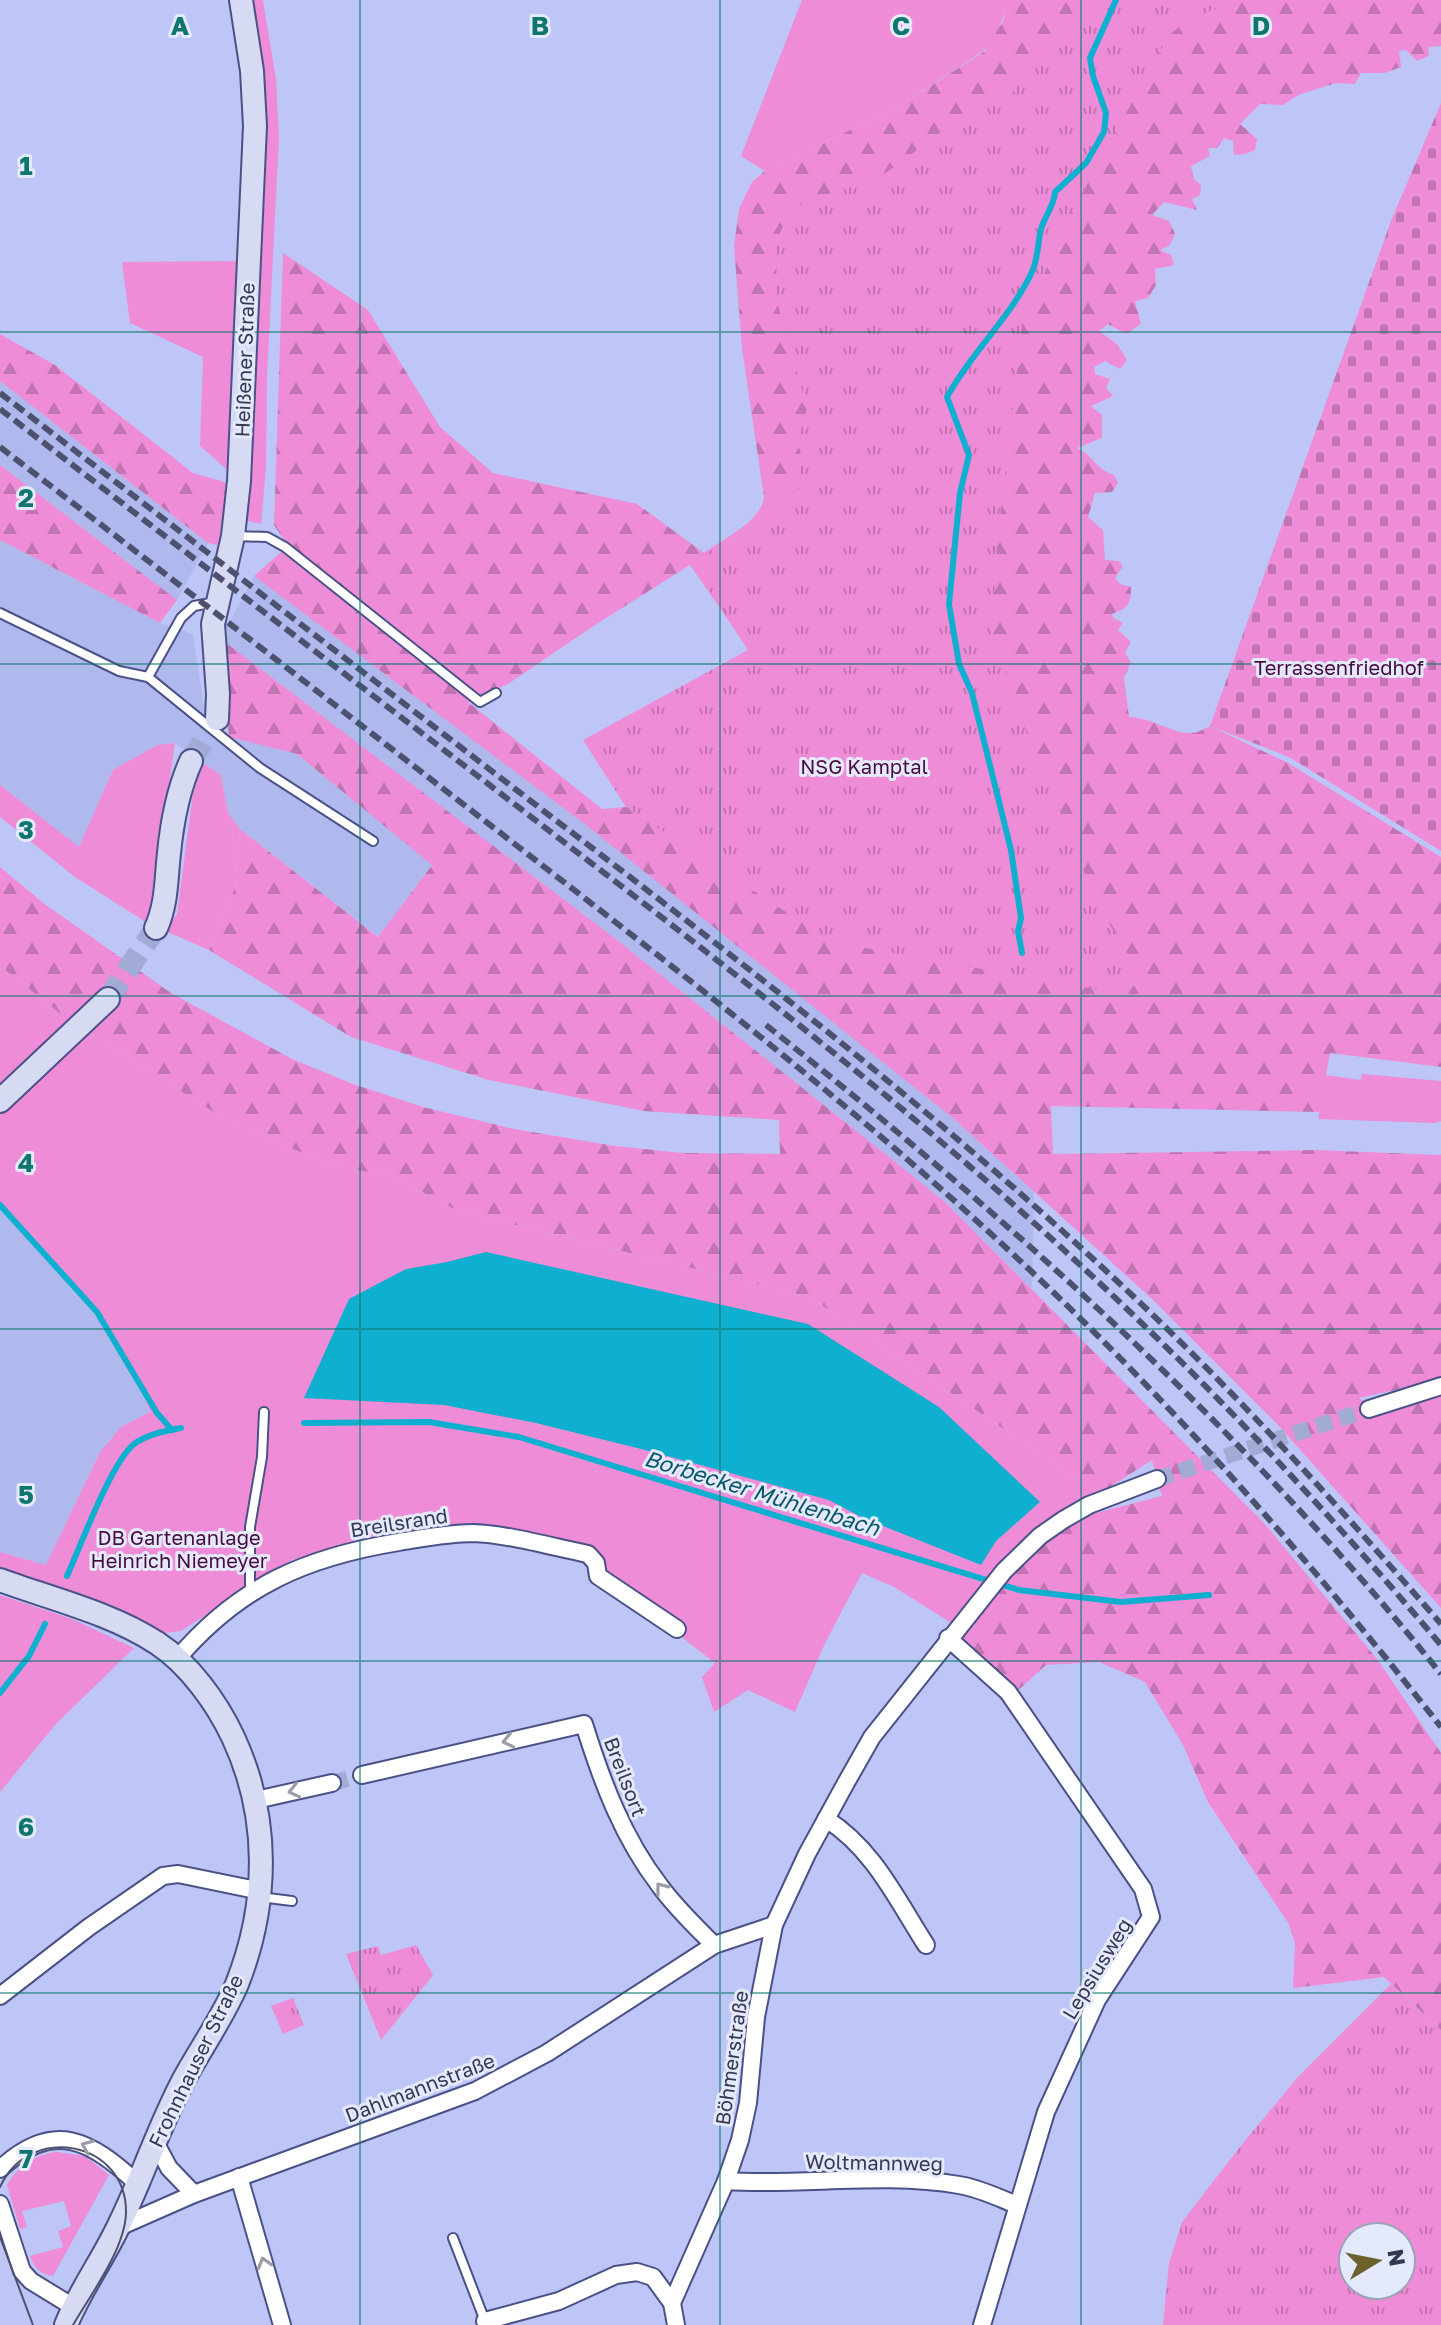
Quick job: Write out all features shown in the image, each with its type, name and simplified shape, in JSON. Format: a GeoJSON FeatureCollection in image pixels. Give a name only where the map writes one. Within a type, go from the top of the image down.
{"type":"FeatureCollection","features":[{"type":"Feature","properties":{"kind":"street","name":"Heißener Straße"},"geometry":{"type":"LineString","coordinates":[[217,719],[218,694],[212,635],[233,536],[243,427],[255,126],[252,71],[241,0]]}},
{"type":"Feature","properties":{"kind":"street"},"geometry":{"type":"LineString","coordinates":[[156,928],[164,902],[169,849],[179,795],[191,761]]}},
{"type":"Feature","properties":{"kind":"street"},"geometry":{"type":"LineString","coordinates":[[0,1101],[108,999]]}},
{"type":"Feature","properties":{"kind":"street"},"geometry":{"type":"LineString","coordinates":[[1369,1409],[1441,1386]]}},
{"type":"Feature","properties":{"kind":"street","name":"Böhmerstraße"},"geometry":{"type":"LineString","coordinates":[[672,2303],[726,2181],[740,2140],[748,2103],[756,2017],[774,1925],[826,1819],[872,1737],[978,1601],[1040,1536],[1089,1505],[1157,1479]]}},
{"type":"Feature","properties":{"kind":"street","name":"Breilsrand"},"geometry":{"type":"LineString","coordinates":[[177,1659],[202,1630],[250,1593],[284,1573],[325,1557],[448,1534],[476,1533],[588,1554],[596,1563],[598,1576],[677,1629]]}},
{"type":"Feature","properties":{"kind":"street","name":"Frohnhauser Straße"},"geometry":{"type":"LineString","coordinates":[[0,1580],[119,1623],[158,1644],[177,1659],[227,1724],[244,1761],[256,1800],[261,1838],[260,1894],[247,1954],[236,1986],[183,2082],[119,2227],[70,2317]]}},
{"type":"Feature","properties":{"kind":"street","name":"Lepsiusweg"},"geometry":{"type":"LineString","coordinates":[[948,1638],[1008,1692],[1143,1889],[1151,1917],[1097,2000],[1046,2112],[982,2325]]}},
{"type":"Feature","properties":{"kind":"street","name":"Breilsort"},"geometry":{"type":"LineString","coordinates":[[362,1775],[584,1724],[611,1801],[643,1863],[682,1913],[714,1945]]}},
{"type":"Feature","properties":{"kind":"street"},"geometry":{"type":"LineString","coordinates":[[256,1800],[332,1783]]}},
{"type":"Feature","properties":{"kind":"street"},"geometry":{"type":"LineString","coordinates":[[826,1819],[843,1829],[866,1851],[926,1945]]}},
{"type":"Feature","properties":{"kind":"street"},"geometry":{"type":"LineString","coordinates":[[0,1996],[89,1927],[163,1876],[178,1874],[260,1894]]}},
{"type":"Feature","properties":{"kind":"street","name":"Dahlmannstraße"},"geometry":{"type":"LineString","coordinates":[[119,2227],[194,2194],[439,2106],[508,2075],[714,1945],[774,1925]]}},
{"type":"Feature","properties":{"kind":"street"},"geometry":{"type":"LineString","coordinates":[[0,2169],[18,2153],[39,2142],[70,2140],[96,2149],[138,2184]]}},
{"type":"Feature","properties":{"kind":"street"},"geometry":{"type":"LineString","coordinates":[[155,2142],[169,2168],[194,2194]]}},
{"type":"Feature","properties":{"kind":"street"},"geometry":{"type":"LineString","coordinates":[[239,2177],[282,2325]]}},
{"type":"Feature","properties":{"kind":"street","name":"Woltmannweg"},"geometry":{"type":"LineString","coordinates":[[726,2181],[888,2179],[962,2185],[1017,2205]]}},
{"type":"Feature","properties":{"kind":"street"},"geometry":{"type":"LineString","coordinates":[[0,2204],[22,2271],[70,2317]]}},
{"type":"Feature","properties":{"kind":"street"},"geometry":{"type":"LineString","coordinates":[[485,2321],[514,2319],[616,2275],[637,2272],[653,2277],[664,2288],[672,2303],[676,2325]]}},
{"type":"Feature","properties":{"kind":"lane"},"geometry":{"type":"LineString","coordinates":[[233,536],[267,537],[285,547],[480,702],[496,693]]}},
{"type":"Feature","properties":{"kind":"lane"},"geometry":{"type":"LineString","coordinates":[[148,677],[181,618],[194,606],[217,602]]}},
{"type":"Feature","properties":{"kind":"lane"},"geometry":{"type":"LineString","coordinates":[[0,613],[119,671],[148,677],[260,768],[373,841]]}},
{"type":"Feature","properties":{"kind":"lane"},"geometry":{"type":"LineString","coordinates":[[250,1593],[250,1527],[262,1457],[264,1412]]}},
{"type":"Feature","properties":{"kind":"lane"},"geometry":{"type":"LineString","coordinates":[[260,1894],[292,1901]]}},
{"type":"Feature","properties":{"kind":"lane"},"geometry":{"type":"LineString","coordinates":[[453,2238],[485,2321]]}},
{"type":"Feature","properties":{"kind":"shaded area"},"geometry":{"type":"Polygon","coordinates":[[[0,381],[208,543],[177,600],[0,465],[0,381]]]}},
{"type":"Feature","properties":{"kind":"shaded area"},"geometry":{"type":"Polygon","coordinates":[[[0,540],[160,623],[193,634],[205,714],[229,737],[297,754],[432,864],[379,937],[240,829],[228,813],[221,775],[175,743],[157,745],[113,770],[79,847],[0,785],[0,540]]]}},
{"type":"Feature","properties":{"kind":"shaded area"},"geometry":{"type":"Polygon","coordinates":[[[254,576],[706,918],[954,1119],[1034,1192],[1032,1289],[944,1201],[612,936],[221,639],[254,576]]]}},
{"type":"Feature","properties":{"kind":"shaded area"},"geometry":{"type":"Polygon","coordinates":[[[0,1203],[51,1259],[73,1289],[95,1306],[139,1382],[150,1412],[121,1427],[100,1452],[46,1565],[0,1552],[0,1203]]]}},
{"type":"Feature","properties":{"kind":"shaded area"},"geometry":{"type":"Polygon","coordinates":[[[486,1252],[808,1324],[939,1407],[1040,1502],[996,1541],[981,1565],[863,1518],[829,1500],[536,1423],[444,1405],[304,1398],[349,1299],[406,1269],[486,1252]]]}},
{"type":"Feature","properties":{"kind":"green space"},"geometry":{"type":"Polygon","coordinates":[[[248,0],[263,0],[276,79],[279,137],[261,524],[244,520],[248,0]]]}},
{"type":"Feature","properties":{"kind":"green space"},"geometry":{"type":"Polygon","coordinates":[[[802,0],[1008,0],[1008,5],[995,37],[985,50],[894,109],[765,171],[741,156],[802,0]]]}},
{"type":"Feature","properties":{"kind":"green space"},"geometry":{"type":"Polygon","coordinates":[[[1008,0],[1441,0],[1441,46],[1428,47],[1429,56],[1417,61],[1406,50],[1399,51],[1401,67],[1385,73],[1361,73],[1355,84],[1336,83],[1298,95],[1283,105],[1260,104],[1240,124],[1257,139],[1255,150],[1234,155],[1233,141],[1224,138],[1217,148],[1208,148],[1210,156],[1191,166],[1194,179],[1201,185],[1200,195],[1192,199],[1197,210],[1164,202],[1152,215],[1169,221],[1175,234],[1170,245],[1160,250],[1171,255],[1174,265],[1155,269],[1156,285],[1148,298],[1135,301],[1141,324],[1126,334],[1108,324],[1099,331],[1117,344],[1127,360],[1120,369],[1105,361],[1094,367],[1095,374],[1110,379],[1106,388],[1113,396],[1091,406],[1102,415],[1102,438],[1077,448],[1114,475],[1118,483],[1112,492],[1095,493],[1088,517],[1103,530],[1105,560],[1119,561],[1123,566],[1115,578],[1120,584],[1131,587],[1128,605],[1112,614],[1113,618],[1123,623],[1118,630],[1131,642],[1125,653],[1131,662],[1124,678],[1129,717],[1185,733],[1210,726],[1288,763],[1441,857],[1441,1067],[1330,1053],[1319,1112],[1051,1106],[1053,1154],[1315,1150],[1441,1155],[1441,1380],[1359,1398],[1382,1413],[1441,1394],[1441,1608],[1278,1425],[1152,1299],[954,1119],[586,825],[254,576],[288,546],[274,525],[283,253],[368,310],[440,427],[493,473],[637,504],[704,553],[740,529],[762,506],[764,497],[742,349],[734,246],[739,209],[752,182],[765,171],[894,109],[985,51],[1003,21],[1008,0]],[[690,565],[508,684],[468,702],[602,809],[626,807],[767,676],[690,565]]]}},
{"type":"Feature","properties":{"kind":"green space","name":"NSG Kamptal"},"geometry":{"type":"Polygon","coordinates":[[[1085,0],[1241,0],[1191,18],[1169,35],[1068,219],[1022,325],[997,544],[992,629],[1017,709],[1100,908],[1127,953],[1151,962],[1127,995],[832,942],[626,807],[583,740],[748,650],[692,564],[799,489],[802,459],[798,442],[807,407],[776,298],[777,238],[787,219],[805,201],[887,172],[952,124],[987,102],[1011,94],[1085,0]]]}},
{"type":"Feature","properties":{"kind":"green space","name":"Terrassenfriedhof"},"geometry":{"type":"Polygon","coordinates":[[[1441,103],[1441,851],[1289,757],[1210,726],[1391,221],[1441,103]]]}},
{"type":"Feature","properties":{"kind":"green space"},"geometry":{"type":"Polygon","coordinates":[[[239,261],[231,473],[200,446],[203,357],[130,323],[122,262],[239,261]]]}},
{"type":"Feature","properties":{"kind":"green space"},"geometry":{"type":"Polygon","coordinates":[[[0,334],[55,365],[193,473],[228,483],[225,517],[217,545],[208,543],[0,381],[0,334]]]}},
{"type":"Feature","properties":{"kind":"green space"},"geometry":{"type":"Polygon","coordinates":[[[0,465],[177,600],[160,623],[0,540],[0,465]]]}},
{"type":"Feature","properties":{"kind":"green space"},"geometry":{"type":"Polygon","coordinates":[[[221,639],[612,936],[944,1201],[1264,1523],[1377,1659],[1441,1753],[1441,2030],[1384,1977],[1293,1988],[1295,1944],[1289,1924],[1208,1802],[1183,1745],[1145,1682],[1099,1662],[1046,1665],[1012,1696],[951,1638],[1042,1538],[1088,1515],[1162,1496],[1152,1460],[1099,1494],[810,1297],[458,1211],[392,1176],[334,1166],[231,1123],[67,1019],[0,966],[0,867],[46,905],[171,993],[292,1059],[353,1084],[423,1107],[514,1129],[615,1146],[683,1153],[780,1154],[779,1120],[644,1111],[489,1080],[351,1037],[209,950],[235,887],[240,829],[378,937],[432,865],[297,754],[229,737],[221,639]]]}},
{"type":"Feature","properties":{"kind":"green space"},"geometry":{"type":"Polygon","coordinates":[[[175,743],[149,924],[75,877],[0,817],[0,785],[79,847],[113,770],[157,745],[175,743]]]}},
{"type":"Feature","properties":{"kind":"green space"},"geometry":{"type":"Polygon","coordinates":[[[203,763],[221,775],[228,813],[240,829],[235,887],[209,950],[165,931],[177,914],[193,793],[203,763]]]}},
{"type":"Feature","properties":{"kind":"green space","name":"DB Gartenanlage Heinrich Niemeyer"},"geometry":{"type":"Polygon","coordinates":[[[0,966],[67,1019],[231,1123],[334,1166],[392,1176],[458,1211],[810,1297],[1099,1494],[956,1626],[894,1587],[862,1573],[825,1643],[795,1712],[748,1690],[714,1712],[702,1677],[715,1663],[601,1574],[598,1561],[447,1528],[367,1537],[292,1560],[181,1631],[165,1633],[129,1614],[0,1570],[0,1552],[46,1565],[100,1452],[121,1427],[150,1412],[139,1382],[95,1306],[73,1289],[51,1259],[0,1203],[0,966]]]}},
{"type":"Feature","properties":{"kind":"green space"},"geometry":{"type":"Polygon","coordinates":[[[1362,1074],[1441,1081],[1441,1121],[1318,1119],[1325,1075],[1361,1080],[1362,1074]]]}},
{"type":"Feature","properties":{"kind":"green space"},"geometry":{"type":"Polygon","coordinates":[[[0,1595],[72,1619],[134,1648],[56,1724],[0,1792],[0,1595]]]}},
{"type":"Feature","properties":{"kind":"green space"},"geometry":{"type":"Polygon","coordinates":[[[416,1945],[433,1975],[381,2040],[346,1954],[378,1946],[381,1955],[416,1945]]]}},
{"type":"Feature","properties":{"kind":"green space"},"geometry":{"type":"Polygon","coordinates":[[[1391,1984],[1441,2030],[1441,2325],[1163,2325],[1169,2263],[1182,2222],[1298,2077],[1391,1984]]]}},
{"type":"Feature","properties":{"kind":"green space"},"geometry":{"type":"Polygon","coordinates":[[[293,1998],[304,2025],[283,2034],[271,2006],[293,1998]]]}},
{"type":"Feature","properties":{"kind":"green space"},"geometry":{"type":"Polygon","coordinates":[[[57,2152],[85,2156],[109,2175],[53,2276],[38,2270],[30,2256],[63,2247],[58,2231],[71,2226],[64,2201],[22,2211],[27,2227],[20,2229],[7,2185],[28,2162],[57,2152]]]}},
{"type":"Feature","properties":{"kind":"waterway"},"geometry":{"type":"LineString","coordinates":[[1022,953],[1018,931],[1021,918],[1011,850],[972,693],[959,664],[949,604],[960,493],[969,455],[947,397],[1031,274],[1042,226],[1055,192],[1086,163],[1104,132],[1106,113],[1090,58],[1116,0]]}},
{"type":"Feature","properties":{"kind":"waterway"},"geometry":{"type":"LineString","coordinates":[[0,1205],[97,1312],[157,1413],[172,1430]]}},
{"type":"Feature","properties":{"kind":"waterway","name":"Borbecker Mühlenbach"},"geometry":{"type":"LineString","coordinates":[[304,1423],[429,1422],[519,1437],[1019,1590],[1121,1602],[1209,1595]]}},
{"type":"Feature","properties":{"kind":"waterway","name":"Borbecker Mühlenbach"},"geometry":{"type":"LineString","coordinates":[[67,1576],[106,1486],[125,1454],[145,1438],[181,1428]]}},
{"type":"Feature","properties":{"kind":"waterway","name":"Borbecker Mühlenbach"},"geometry":{"type":"LineString","coordinates":[[0,1693],[29,1656],[45,1624]]}},
{"type":"Feature","properties":{"kind":"tunnel"},"geometry":{"type":"LineString","coordinates":[[191,761],[217,719]]}},
{"type":"Feature","properties":{"kind":"tunnel"},"geometry":{"type":"LineString","coordinates":[[108,999],[156,928]]}},
{"type":"Feature","properties":{"kind":"tunnel"},"geometry":{"type":"LineString","coordinates":[[1157,1479],[1369,1409]]}},
{"type":"Feature","properties":{"kind":"tunnel"},"geometry":{"type":"LineString","coordinates":[[332,1783],[362,1775]]}},
{"type":"Feature","properties":{"kind":"tram line"},"geometry":{"type":"LineString","coordinates":[[0,2187],[14,2167],[32,2154],[53,2148],[75,2149],[94,2156],[111,2169],[122,2189],[126,2213],[120,2241],[106,2271],[73,2325]]}},
{"type":"Feature","properties":{"kind":"tram line"},"geometry":{"type":"LineString","coordinates":[[0,2237],[33,2325]]}},
{"type":"Feature","properties":{"kind":"railway"},"geometry":{"type":"LineString","coordinates":[[0,393],[696,928],[920,1107],[1064,1232],[1214,1376],[1330,1498],[1441,1624]]}},
{"type":"Feature","properties":{"kind":"railway"},"geometry":{"type":"LineString","coordinates":[[0,409],[713,957],[855,1070],[994,1187],[1128,1310],[1210,1391],[1328,1516],[1441,1645]]}},
{"type":"Feature","properties":{"kind":"railway"},"geometry":{"type":"LineString","coordinates":[[0,447],[714,1000],[844,1105],[970,1215],[1087,1325],[1193,1435],[1295,1549],[1441,1727]]}},
{"type":"Feature","properties":{"kind":"railway"},"geometry":{"type":"LineString","coordinates":[[766,1025],[947,1174],[1122,1331],[1287,1497],[1441,1674]]}}]}
